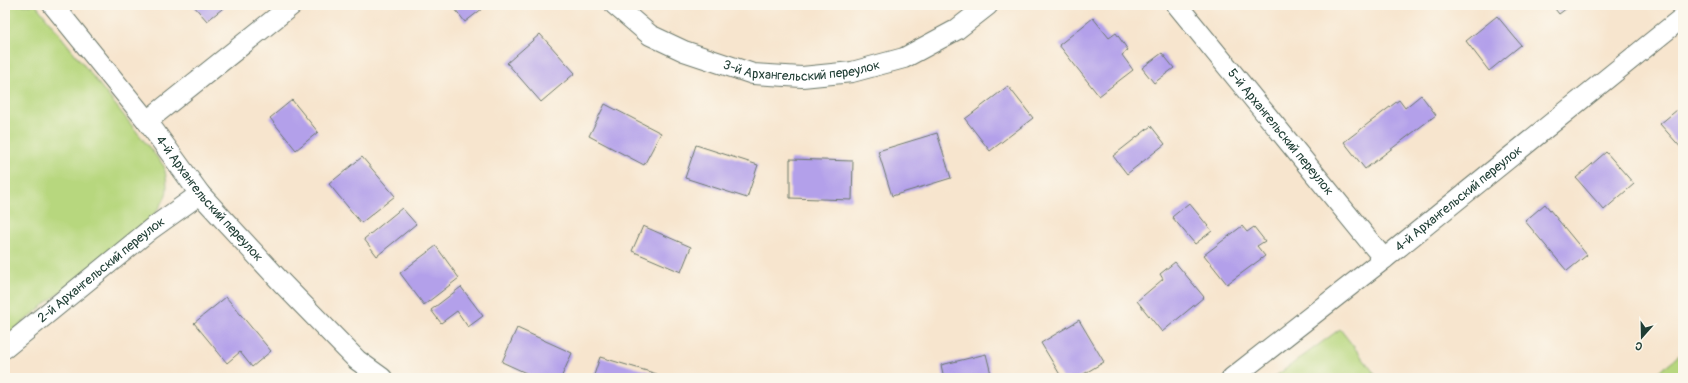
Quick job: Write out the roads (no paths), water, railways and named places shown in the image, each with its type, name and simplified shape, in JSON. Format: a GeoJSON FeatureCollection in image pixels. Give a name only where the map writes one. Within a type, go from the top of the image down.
{"type":"FeatureCollection","features":[{"type":"Feature","properties":{"kind":"street","name":"4-й Архангельский переулок"},"geometry":{"type":"LineString","coordinates":[[53,5],[147,121],[200,194],[282,283],[357,360],[382,378]]}},
{"type":"Feature","properties":{"kind":"street"},"geometry":{"type":"LineString","coordinates":[[147,121],[292,5]]}},
{"type":"Feature","properties":{"kind":"street","name":"3-й Архангельский переулок"},"geometry":{"type":"LineString","coordinates":[[615,5],[650,35],[684,51],[753,74],[802,77],[852,72],[904,58],[956,30],[988,5]]}},
{"type":"Feature","properties":{"kind":"street","name":"5-й Архангельский переулок"},"geometry":{"type":"LineString","coordinates":[[1177,5],[1384,259]]}},
{"type":"Feature","properties":{"kind":"street","name":"4-й Архангельский переулок"},"geometry":{"type":"LineString","coordinates":[[1232,378],[1384,259],[1683,17]]}},
{"type":"Feature","properties":{"kind":"street","name":"2-й Архангельский переулок"},"geometry":{"type":"LineString","coordinates":[[5,348],[151,229],[200,194]]}}]}
